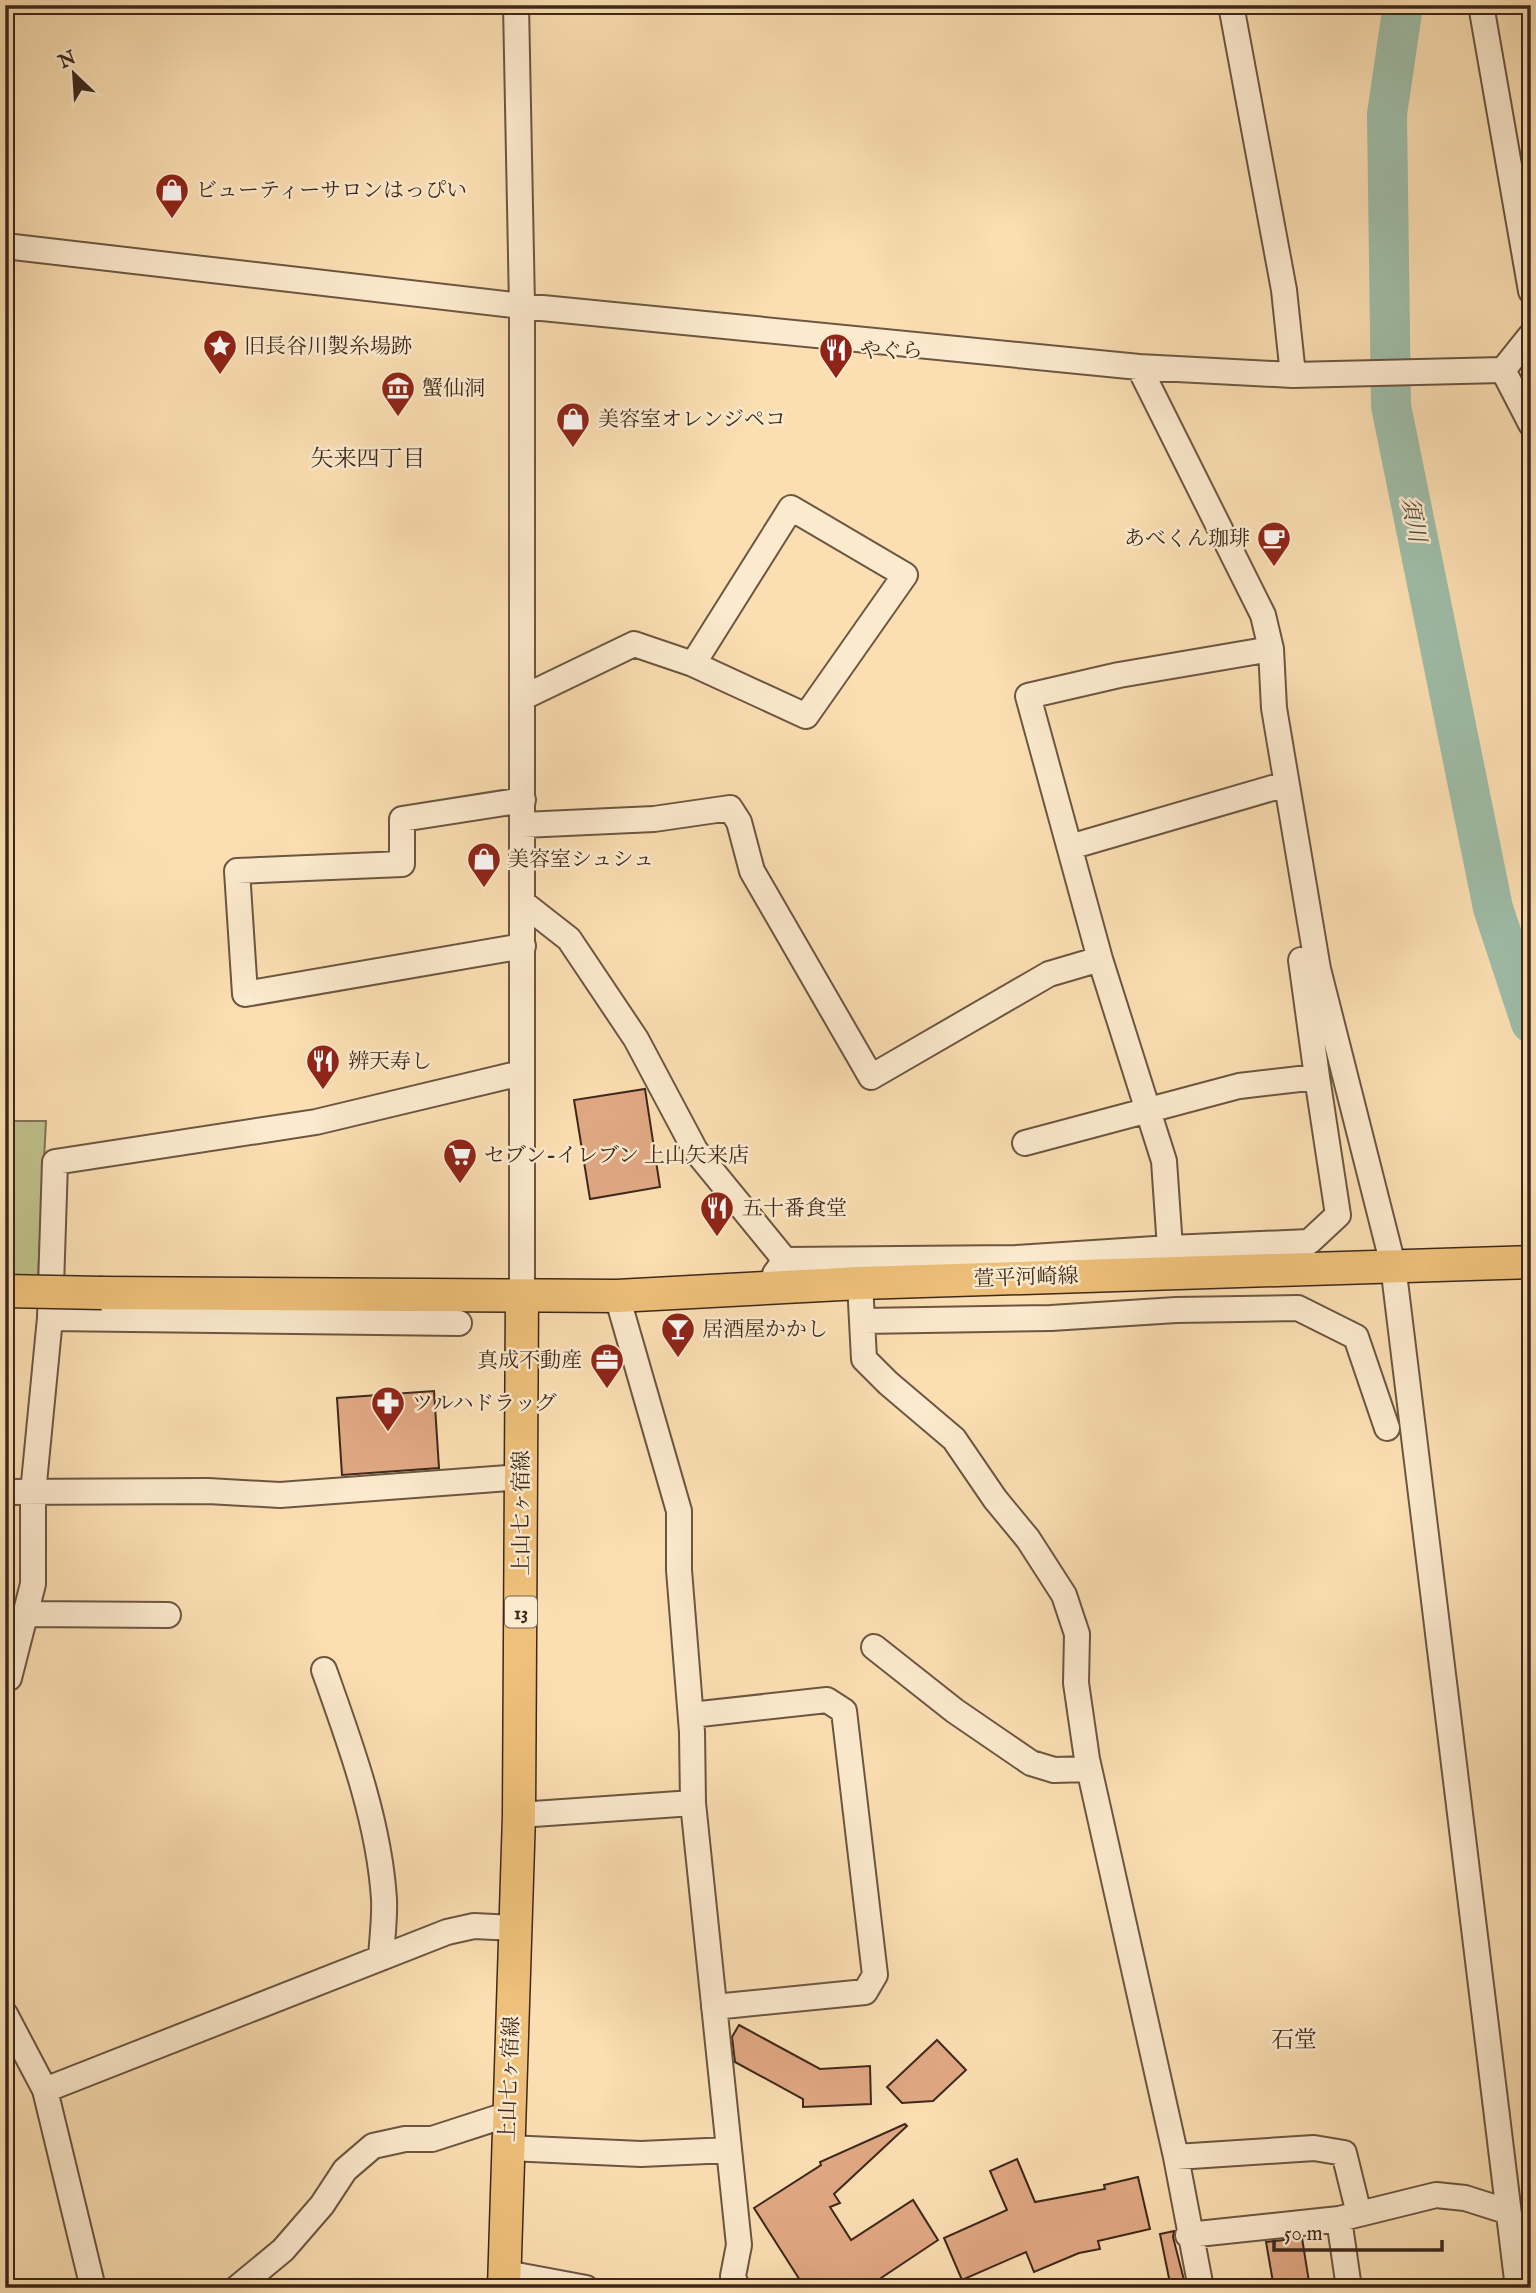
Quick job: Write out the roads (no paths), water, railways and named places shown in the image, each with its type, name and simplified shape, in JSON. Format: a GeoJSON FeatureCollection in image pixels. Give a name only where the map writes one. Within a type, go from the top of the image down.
{"type":"FeatureCollection","features":[{"type":"Feature","properties":{"kind":"main road","name":"萱平河崎線"},"geometry":{"type":"LineString","coordinates":[[522,1296],[617,1296],[860,1283],[1531,1262]]}},
{"type":"Feature","properties":{"kind":"main road"},"geometry":{"type":"LineString","coordinates":[[5,1291],[522,1296]]}},
{"type":"Feature","properties":{"kind":"main road","name":"上山七ヶ宿線"},"geometry":{"type":"LineString","coordinates":[[504,2281],[513,1928],[519,1815],[522,1296]]}},
{"type":"Feature","properties":{"kind":"street"},"geometry":{"type":"LineString","coordinates":[[516,5],[522,306],[522,1296]]}},
{"type":"Feature","properties":{"kind":"street"},"geometry":{"type":"LineString","coordinates":[[1231,5],[1284,290],[1293,375]]}},
{"type":"Feature","properties":{"kind":"street"},"geometry":{"type":"LineString","coordinates":[[1481,5],[1531,291]]}},
{"type":"Feature","properties":{"kind":"street"},"geometry":{"type":"LineString","coordinates":[[5,246],[522,306],[1139,367],[1293,375],[1503,370]]}},
{"type":"Feature","properties":{"kind":"street"},"geometry":{"type":"LineString","coordinates":[[1503,370],[1531,335]]}},
{"type":"Feature","properties":{"kind":"street"},"geometry":{"type":"LineString","coordinates":[[1139,367],[1263,615],[1271,649],[1274,708],[1318,969],[1408,1264],[1506,2211],[1518,2288]]}},
{"type":"Feature","properties":{"kind":"street"},"geometry":{"type":"LineString","coordinates":[[1503,370],[1531,424]]}},
{"type":"Feature","properties":{"kind":"street"},"geometry":{"type":"LineString","coordinates":[[522,698],[634,644],[692,664],[806,716],[905,575],[791,508],[692,664]]}},
{"type":"Feature","properties":{"kind":"street"},"geometry":{"type":"LineString","coordinates":[[1170,1248],[1164,1161],[1100,959],[1028,696],[1119,675],[1271,649]]}},
{"type":"Feature","properties":{"kind":"street"},"geometry":{"type":"LineString","coordinates":[[1070,846],[1286,785]]}},
{"type":"Feature","properties":{"kind":"street"},"geometry":{"type":"LineString","coordinates":[[523,800],[402,819],[402,864],[237,871],[245,994],[523,946]]}},
{"type":"Feature","properties":{"kind":"street"},"geometry":{"type":"LineString","coordinates":[[523,825],[654,819],[730,808],[739,822],[752,871],[871,1077],[1049,974],[1100,959]]}},
{"type":"Feature","properties":{"kind":"street"},"geometry":{"type":"LineString","coordinates":[[785,1260],[1016,1258],[1309,1242],[1338,1215],[1297,927],[1301,880]]}},
{"type":"Feature","properties":{"kind":"street"},"geometry":{"type":"LineString","coordinates":[[523,903],[569,939],[636,1039],[695,1150],[785,1260]]}},
{"type":"Feature","properties":{"kind":"street"},"geometry":{"type":"LineString","coordinates":[[9,1678],[33,1584],[33,1493],[50,1318],[55,1162],[316,1122],[521,1073]]}},
{"type":"Feature","properties":{"kind":"street"},"geometry":{"type":"LineString","coordinates":[[1025,1143],[1239,1086],[1317,1077]]}},
{"type":"Feature","properties":{"kind":"street"},"geometry":{"type":"LineString","coordinates":[[764,1288],[785,1260]]}},
{"type":"Feature","properties":{"kind":"street"},"geometry":{"type":"LineString","coordinates":[[860,1283],[864,1359],[888,1383],[954,1438],[995,1499],[1028,1539],[1063,1595],[1077,1634],[1076,1683],[1090,1769],[1176,2157],[1188,2235],[1201,2288]]}},
{"type":"Feature","properties":{"kind":"street"},"geometry":{"type":"LineString","coordinates":[[617,1296],[679,1511],[679,1570],[691,1715],[693,1803],[739,2245],[733,2276],[737,2288]]}},
{"type":"Feature","properties":{"kind":"street"},"geometry":{"type":"LineString","coordinates":[[862,1321],[1298,1308],[1356,1336],[1387,1428]]}},
{"type":"Feature","properties":{"kind":"street"},"geometry":{"type":"LineString","coordinates":[[50,1318],[459,1323]]}},
{"type":"Feature","properties":{"kind":"street"},"geometry":{"type":"LineString","coordinates":[[5,1492],[208,1491],[280,1495],[522,1477]]}},
{"type":"Feature","properties":{"kind":"street"},"geometry":{"type":"LineString","coordinates":[[27,1614],[168,1615]]}},
{"type":"Feature","properties":{"kind":"street"},"geometry":{"type":"LineString","coordinates":[[874,1647],[955,1712],[1031,1763],[1054,1770],[1090,1769]]}},
{"type":"Feature","properties":{"kind":"street"},"geometry":{"type":"LineString","coordinates":[[324,1670],[346,1732],[379,1857],[384,1900],[381,1958]]}},
{"type":"Feature","properties":{"kind":"street"},"geometry":{"type":"LineString","coordinates":[[691,1715],[827,1700],[844,1711],[876,1975],[865,1992],[714,2007]]}},
{"type":"Feature","properties":{"kind":"street"},"geometry":{"type":"LineString","coordinates":[[519,1815],[693,1803]]}},
{"type":"Feature","properties":{"kind":"street"},"geometry":{"type":"LineString","coordinates":[[45,2090],[447,1932],[474,1926],[513,1928]]}},
{"type":"Feature","properties":{"kind":"street"},"geometry":{"type":"LineString","coordinates":[[5,2014],[45,2090],[93,2288]]}},
{"type":"Feature","properties":{"kind":"street"},"geometry":{"type":"LineString","coordinates":[[237,2288],[283,2249],[322,2204],[345,2170],[373,2146],[405,2139],[432,2139],[509,2114]]}},
{"type":"Feature","properties":{"kind":"street"},"geometry":{"type":"LineString","coordinates":[[508,2148],[641,2154],[729,2150]]}},
{"type":"Feature","properties":{"kind":"street"},"geometry":{"type":"LineString","coordinates":[[1176,2157],[1314,2148],[1345,2153],[1349,2217],[1349,2288]]}},
{"type":"Feature","properties":{"kind":"street"},"geometry":{"type":"LineString","coordinates":[[1188,2235],[1349,2217],[1436,2196],[1465,2198],[1506,2211]]}},
{"type":"Feature","properties":{"kind":"street"},"geometry":{"type":"LineString","coordinates":[[504,2281],[586,2288]]}},
{"type":"Feature","properties":{"kind":"waterway","name":"須川"},"geometry":{"type":"LineString","coordinates":[[1403,5],[1387,114],[1391,406],[1493,908],[1531,1023]]}},
{"type":"Feature","properties":{"kind":"place","name":"ビューティーサロンはっぴい"},"geometry":{"type":"Point","coordinates":[172,220]}},
{"type":"Feature","properties":{"kind":"place","name":"旧長谷川製糸場跡"},"geometry":{"type":"Point","coordinates":[220,376]}},
{"type":"Feature","properties":{"kind":"place","name":"やぐら"},"geometry":{"type":"Point","coordinates":[836,380]}},
{"type":"Feature","properties":{"kind":"place","name":"蟹仙洞"},"geometry":{"type":"Point","coordinates":[398,418]}},
{"type":"Feature","properties":{"kind":"place","name":"美容室オレンジペコ"},"geometry":{"type":"Point","coordinates":[573,449]}},
{"type":"Feature","properties":{"kind":"place","name":"あべくん珈琲"},"geometry":{"type":"Point","coordinates":[1274,568]}},
{"type":"Feature","properties":{"kind":"place","name":"美容室シュシュ"},"geometry":{"type":"Point","coordinates":[484,889]}},
{"type":"Feature","properties":{"kind":"place","name":"辨天寿し"},"geometry":{"type":"Point","coordinates":[323,1091]}},
{"type":"Feature","properties":{"kind":"place","name":"セブン-イレブン 上山矢来店"},"geometry":{"type":"Point","coordinates":[460,1185]}},
{"type":"Feature","properties":{"kind":"place","name":"五十番食堂"},"geometry":{"type":"Point","coordinates":[717,1238]}},
{"type":"Feature","properties":{"kind":"place","name":"居酒屋かかし"},"geometry":{"type":"Point","coordinates":[678,1359]}},
{"type":"Feature","properties":{"kind":"place","name":"真成不動産"},"geometry":{"type":"Point","coordinates":[607,1390]}},
{"type":"Feature","properties":{"kind":"place","name":"ツルハドラッグ"},"geometry":{"type":"Point","coordinates":[388,1433]}},
{"type":"Feature","properties":{"kind":"district","name":"矢来四丁目"},"geometry":{"type":"Point","coordinates":[368,458]}},
{"type":"Feature","properties":{"kind":"district","name":"石堂"},"geometry":{"type":"Point","coordinates":[1294,2039]}}]}
